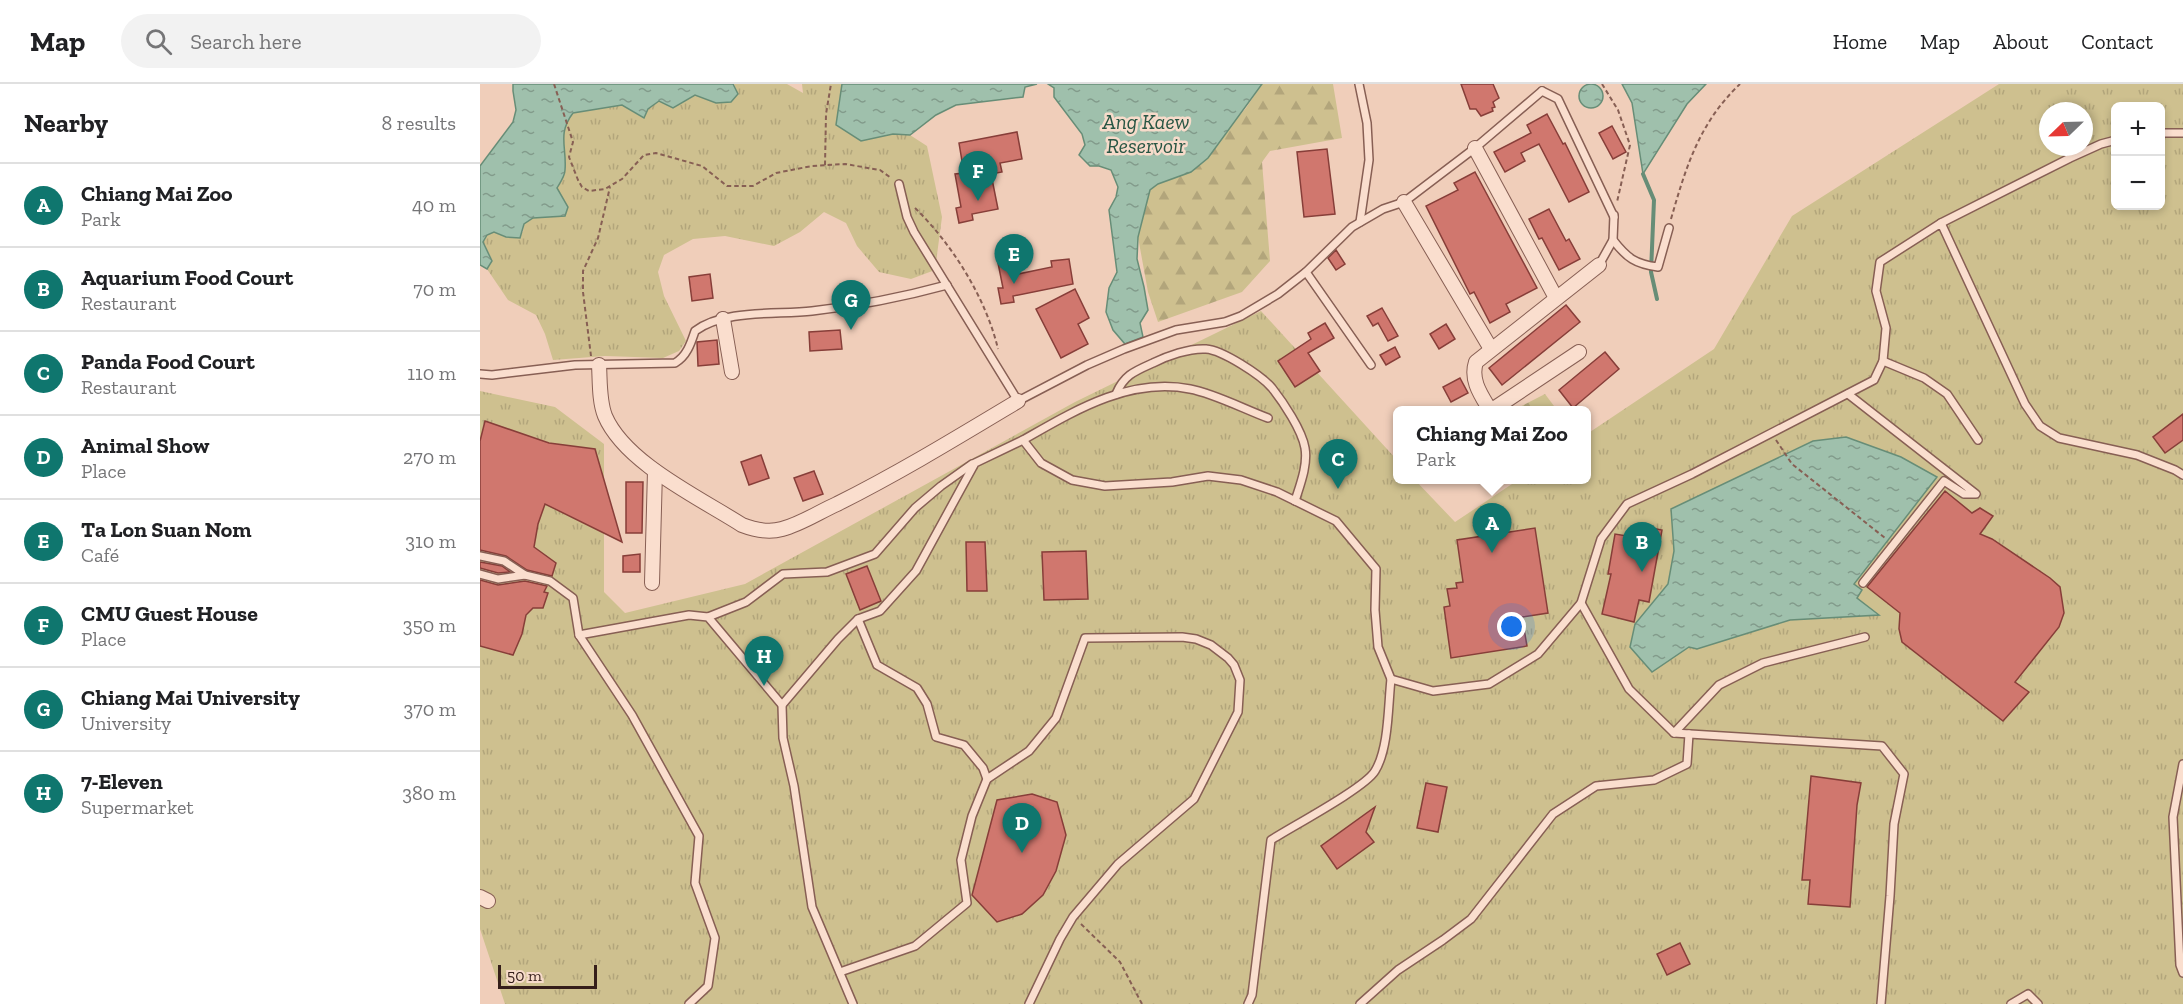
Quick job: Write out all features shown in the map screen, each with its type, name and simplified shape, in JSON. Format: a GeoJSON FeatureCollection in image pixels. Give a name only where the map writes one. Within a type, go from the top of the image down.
{"type":"FeatureCollection","features":[{"type":"Feature","properties":{"kind":"street"},"geometry":{"type":"LineString","coordinates":[[1475,148],[1556,298]]}},
{"type":"Feature","properties":{"kind":"street"},"geometry":{"type":"LineString","coordinates":[[1404,202],[1491,349]]}},
{"type":"Feature","properties":{"kind":"street"},"geometry":{"type":"LineString","coordinates":[[1488,406],[1475,384],[1473,370],[1476,362],[1599,265]]}},
{"type":"Feature","properties":{"kind":"street"},"geometry":{"type":"LineString","coordinates":[[723,319],[732,372]]}},
{"type":"Feature","properties":{"kind":"street"},"geometry":{"type":"LineString","coordinates":[[1498,406],[1579,352]]}},
{"type":"Feature","properties":{"kind":"street"},"geometry":{"type":"LineString","coordinates":[[595,365],[604,413],[610,425],[634,453],[655,471],[742,525],[755,530],[782,529],[851,496],[936,450],[1018,401]]}},
{"type":"Feature","properties":{"kind":"street"},"geometry":{"type":"LineString","coordinates":[[652,583],[655,471]]}},
{"type":"Feature","properties":{"kind":"lane"},"geometry":{"type":"LineString","coordinates":[[1359,84],[1366,123],[1369,160],[1360,222]]}},
{"type":"Feature","properties":{"kind":"lane"},"geometry":{"type":"LineString","coordinates":[[899,184],[910,224],[1018,401],[1087,365],[1124,349],[1176,330],[1225,322],[1241,316],[1278,294],[1306,272],[1352,227],[1383,209],[1404,202],[1475,148],[1542,87],[1558,99],[1614,214],[1613,240],[1599,265]]}},
{"type":"Feature","properties":{"kind":"lane"},"geometry":{"type":"LineString","coordinates":[[2165,133],[2183,133]]}},
{"type":"Feature","properties":{"kind":"lane"},"geometry":{"type":"LineString","coordinates":[[1391,680],[1433,691],[1489,684],[1538,654],[1581,603],[1601,539],[1627,504],[1692,474],[1874,380],[1883,361],[1886,328],[1876,291],[1880,262],[1941,224],[2070,158],[2111,142]]}},
{"type":"Feature","properties":{"kind":"lane"},"geometry":{"type":"LineString","coordinates":[[1941,224],[2025,404],[2040,426],[2059,438],[2137,455],[2175,470],[2183,476]]}},
{"type":"Feature","properties":{"kind":"lane"},"geometry":{"type":"LineString","coordinates":[[1613,240],[1624,254],[1640,265],[1658,267],[1669,228]]}},
{"type":"Feature","properties":{"kind":"lane"},"geometry":{"type":"LineString","coordinates":[[1306,272],[1371,365]]}},
{"type":"Feature","properties":{"kind":"lane"},"geometry":{"type":"LineString","coordinates":[[480,374],[595,365],[675,363],[690,346],[695,331],[709,322],[878,301],[947,285]]}},
{"type":"Feature","properties":{"kind":"lane"},"geometry":{"type":"LineString","coordinates":[[1116,394],[1121,382],[1135,371],[1156,361],[1185,352],[1206,349],[1229,356],[1271,386],[1294,421],[1305,448],[1304,472],[1295,501]]}},
{"type":"Feature","properties":{"kind":"lane"},"geometry":{"type":"LineString","coordinates":[[1883,361],[1924,378],[1947,394],[1978,440]]}},
{"type":"Feature","properties":{"kind":"lane"},"geometry":{"type":"LineString","coordinates":[[579,635],[689,615],[708,617],[746,602],[783,574],[826,572],[874,554],[915,508],[941,486],[975,463],[1094,401],[1116,394],[1160,386],[1192,389],[1268,418]]}},
{"type":"Feature","properties":{"kind":"lane"},"geometry":{"type":"LineString","coordinates":[[1848,394],[1976,494],[1964,494],[1944,481],[1863,583]]}},
{"type":"Feature","properties":{"kind":"lane"},"geometry":{"type":"LineString","coordinates":[[1023,440],[1041,463],[1072,480],[1105,486],[1172,482],[1208,476],[1241,480],[1277,492],[1336,521],[1376,569],[1375,610],[1378,647],[1391,680],[1383,752],[1375,772],[1356,788],[1271,840],[1252,995],[1248,1004]]}},
{"type":"Feature","properties":{"kind":"lane"},"geometry":{"type":"LineString","coordinates":[[782,705],[858,620],[880,610],[916,571],[975,463]]}},
{"type":"Feature","properties":{"kind":"lane"},"geometry":{"type":"LineString","coordinates":[[480,556],[504,561],[525,575],[550,581],[573,598],[579,635],[632,715],[699,836],[695,883],[715,938],[708,986],[689,1004]]}},
{"type":"Feature","properties":{"kind":"lane"},"geometry":{"type":"LineString","coordinates":[[480,574],[498,579],[525,575]]}},
{"type":"Feature","properties":{"kind":"lane"},"geometry":{"type":"LineString","coordinates":[[1581,603],[1629,689],[1674,733],[1882,746],[1904,774],[1894,824],[1881,1004]]}},
{"type":"Feature","properties":{"kind":"lane"},"geometry":{"type":"LineString","coordinates":[[708,617],[782,705],[783,738],[794,786],[812,907],[853,1004]]}},
{"type":"Feature","properties":{"kind":"lane"},"geometry":{"type":"LineString","coordinates":[[858,620],[877,665],[917,688],[927,704],[936,737],[964,745],[983,768],[987,779]]}},
{"type":"Feature","properties":{"kind":"lane"},"geometry":{"type":"LineString","coordinates":[[840,972],[915,946],[967,903],[961,860],[972,816],[987,779],[1029,750],[1056,718],[1085,638],[1182,637],[1211,645],[1234,665],[1240,680],[1238,712],[1194,799],[1118,864],[1073,917],[1029,1004]]}},
{"type":"Feature","properties":{"kind":"lane"},"geometry":{"type":"LineString","coordinates":[[1674,733],[1719,685],[1763,663],[1865,637]]}},
{"type":"Feature","properties":{"kind":"lane"},"geometry":{"type":"LineString","coordinates":[[1360,1004],[1398,970],[1471,919],[1553,813],[1596,786],[1654,780],[1687,764],[1689,734]]}},
{"type":"Feature","properties":{"kind":"lane"},"geometry":{"type":"LineString","coordinates":[[2183,764],[2173,817],[2176,907],[2183,973]]}},
{"type":"Feature","properties":{"kind":"lane"},"geometry":{"type":"LineString","coordinates":[[2011,1004],[2028,994],[2038,1004]]}},
{"type":"Feature","properties":{"kind":"path"},"geometry":{"type":"LineString","coordinates":[[554,84],[573,142],[570,157],[582,187],[589,191],[605,189],[622,179],[644,155],[656,153],[702,166],[727,186],[753,186],[776,173],[845,164],[880,170],[899,184]]}},
{"type":"Feature","properties":{"kind":"path"},"geometry":{"type":"LineString","coordinates":[[825,165],[826,114],[831,84]]}},
{"type":"Feature","properties":{"kind":"path"},"geometry":{"type":"LineString","coordinates":[[1602,84],[1618,110],[1630,145],[1614,214]]}},
{"type":"Feature","properties":{"kind":"path"},"geometry":{"type":"LineString","coordinates":[[1669,228],[1682,180],[1703,128],[1725,99],[1740,84]]}},
{"type":"Feature","properties":{"kind":"path"},"geometry":{"type":"LineString","coordinates":[[595,365],[583,292],[583,271],[598,238],[610,186]]}},
{"type":"Feature","properties":{"kind":"path"},"geometry":{"type":"LineString","coordinates":[[915,208],[937,230],[964,270],[995,337],[1000,355],[996,365]]}},
{"type":"Feature","properties":{"kind":"path"},"geometry":{"type":"LineString","coordinates":[[1771,433],[1792,464],[1883,537]]}},
{"type":"Feature","properties":{"kind":"path"},"geometry":{"type":"LineString","coordinates":[[1073,917],[1120,962],[1142,1004]]}},
{"type":"Feature","properties":{"kind":"green space"},"geometry":{"type":"Polygon","coordinates":[[[734,84],[787,84],[803,93],[802,84],[842,84],[861,140],[893,134],[910,135],[927,146],[942,217],[935,270],[911,279],[879,272],[857,246],[846,223],[824,212],[800,232],[774,246],[725,236],[693,239],[664,255],[658,272],[664,296],[686,341],[679,351],[663,358],[605,356],[553,360],[536,315],[508,300],[487,269],[492,260],[483,241],[487,235],[494,232],[506,237],[523,232],[524,224],[533,218],[568,207],[557,188],[565,172],[565,128],[573,113],[622,105],[648,109],[659,101],[673,108],[695,95],[716,103],[738,94],[734,84]]]}},
{"type":"Feature","properties":{"kind":"green space"},"geometry":{"type":"Polygon","coordinates":[[[1262,84],[1333,84],[1342,138],[1270,151],[1262,162],[1270,261],[1242,292],[1158,322],[1148,292],[1138,237],[1150,190],[1158,184],[1191,172],[1246,108],[1262,84]]]}},
{"type":"Feature","properties":{"kind":"green space"},"geometry":{"type":"Polygon","coordinates":[[[1999,84],[2183,84],[2183,1004],[505,1004],[480,929],[480,391],[555,407],[604,444],[604,592],[625,613],[745,584],[1075,402],[1261,311],[1393,456],[1393,484],[1419,484],[1455,522],[1512,484],[1591,484],[1591,431],[1714,349],[1792,216],[1999,84]]]}},
{"type":"Feature","properties":{"kind":"green space"},"geometry":{"type":"Polygon","coordinates":[[[1545,394],[1554,406],[1522,406],[1545,394]]]}},
{"type":"Feature","properties":{"kind":"water"},"geometry":{"type":"Polygon","coordinates":[[[513,84],[733,84],[738,94],[731,102],[716,103],[695,95],[673,108],[659,101],[648,109],[644,118],[622,105],[573,113],[565,128],[565,172],[557,188],[568,207],[565,216],[533,218],[524,224],[520,238],[506,237],[494,232],[487,235],[483,242],[492,261],[487,269],[480,265],[480,166],[513,122],[516,110],[513,84]]]}},
{"type":"Feature","properties":{"kind":"water"},"geometry":{"type":"Polygon","coordinates":[[[842,84],[1037,84],[1025,87],[1023,97],[956,105],[936,115],[910,135],[893,134],[861,141],[836,125],[842,84]]]}},
{"type":"Feature","properties":{"kind":"water","name":"Ang Kaew Reservoir"},"geometry":{"type":"Polygon","coordinates":[[[1048,84],[1262,84],[1208,158],[1191,172],[1158,184],[1150,190],[1138,237],[1137,259],[1148,310],[1140,323],[1143,337],[1125,344],[1113,330],[1106,312],[1109,288],[1117,272],[1109,210],[1118,187],[1111,170],[1090,166],[1079,155],[1085,145],[1082,134],[1054,97],[1054,88],[1048,84]]]}},
{"type":"Feature","properties":{"kind":"water"},"geometry":{"type":"Polygon","coordinates":[[[1591,84],[1600,87],[1603,96],[1600,105],[1591,108],[1582,105],[1579,96],[1582,87],[1591,84]]]}},
{"type":"Feature","properties":{"kind":"water"},"geometry":{"type":"Polygon","coordinates":[[[1622,84],[1706,84],[1687,104],[1643,174],[1632,103],[1622,84]]]}},
{"type":"Feature","properties":{"kind":"water"},"geometry":{"type":"Polygon","coordinates":[[[1846,437],[1901,457],[1937,477],[1854,584],[1862,590],[1857,598],[1879,615],[1790,620],[1697,649],[1689,647],[1652,672],[1630,647],[1635,624],[1668,584],[1674,551],[1671,509],[1813,441],[1846,437]]]}},
{"type":"Feature","properties":{"kind":"building"},"geometry":{"type":"Polygon","coordinates":[[[1461,84],[1493,84],[1499,98],[1493,102],[1495,107],[1492,108],[1493,111],[1481,116],[1476,109],[1470,109],[1461,84]]]}},
{"type":"Feature","properties":{"kind":"building"},"geometry":{"type":"Polygon","coordinates":[[[1547,114],[1563,144],[1565,143],[1589,192],[1569,202],[1539,144],[1521,153],[1525,161],[1505,172],[1494,152],[1531,133],[1527,125],[1547,114]]]}},
{"type":"Feature","properties":{"kind":"building"},"geometry":{"type":"Polygon","coordinates":[[[1612,126],[1626,152],[1613,159],[1599,133],[1612,126]]]}},
{"type":"Feature","properties":{"kind":"building"},"geometry":{"type":"Polygon","coordinates":[[[1017,132],[1022,159],[1000,163],[1002,172],[991,174],[998,209],[972,214],[973,220],[959,223],[956,208],[961,207],[955,174],[964,173],[959,143],[1017,132]]]}},
{"type":"Feature","properties":{"kind":"building"},"geometry":{"type":"Polygon","coordinates":[[[1327,149],[1335,214],[1304,217],[1297,152],[1327,149]]]}},
{"type":"Feature","properties":{"kind":"building"},"geometry":{"type":"Polygon","coordinates":[[[1475,172],[1537,288],[1506,304],[1510,312],[1490,323],[1474,292],[1470,294],[1426,206],[1458,190],[1454,183],[1475,172]]]}},
{"type":"Feature","properties":{"kind":"building"},"geometry":{"type":"Polygon","coordinates":[[[1549,209],[1566,241],[1569,239],[1580,259],[1559,270],[1529,219],[1549,209]]]}},
{"type":"Feature","properties":{"kind":"building"},"geometry":{"type":"Polygon","coordinates":[[[1013,250],[1018,274],[1052,267],[1051,261],[1069,259],[1073,284],[1013,296],[1014,302],[1001,304],[998,288],[1003,288],[996,253],[1013,250]]]}},
{"type":"Feature","properties":{"kind":"building"},"geometry":{"type":"Polygon","coordinates":[[[1336,250],[1345,264],[1336,270],[1328,258],[1336,250]]]}},
{"type":"Feature","properties":{"kind":"building"},"geometry":{"type":"Polygon","coordinates":[[[710,274],[713,298],[692,301],[689,277],[710,274]]]}},
{"type":"Feature","properties":{"kind":"building"},"geometry":{"type":"Polygon","coordinates":[[[1075,289],[1089,318],[1078,324],[1088,344],[1061,358],[1036,309],[1075,289]]]}},
{"type":"Feature","properties":{"kind":"building"},"geometry":{"type":"Polygon","coordinates":[[[1566,305],[1580,322],[1502,385],[1489,368],[1566,305]]]}},
{"type":"Feature","properties":{"kind":"building"},"geometry":{"type":"Polygon","coordinates":[[[1382,308],[1398,336],[1388,341],[1378,323],[1373,326],[1367,316],[1382,308]]]}},
{"type":"Feature","properties":{"kind":"building"},"geometry":{"type":"Polygon","coordinates":[[[1325,323],[1334,338],[1308,353],[1320,371],[1295,387],[1278,361],[1311,339],[1308,333],[1325,323]]]}},
{"type":"Feature","properties":{"kind":"building"},"geometry":{"type":"Polygon","coordinates":[[[1446,324],[1455,339],[1439,349],[1430,334],[1446,324]]]}},
{"type":"Feature","properties":{"kind":"building"},"geometry":{"type":"Polygon","coordinates":[[[840,330],[842,349],[810,351],[809,332],[840,330]]]}},
{"type":"Feature","properties":{"kind":"building"},"geometry":{"type":"Polygon","coordinates":[[[717,340],[719,364],[698,366],[697,342],[717,340]]]}},
{"type":"Feature","properties":{"kind":"building"},"geometry":{"type":"Polygon","coordinates":[[[1395,347],[1400,357],[1386,365],[1380,355],[1395,347]]]}},
{"type":"Feature","properties":{"kind":"building"},"geometry":{"type":"Polygon","coordinates":[[[1605,352],[1619,369],[1575,406],[1571,406],[1559,390],[1605,352]]]}},
{"type":"Feature","properties":{"kind":"building"},"geometry":{"type":"Polygon","coordinates":[[[1460,378],[1468,393],[1451,402],[1443,387],[1460,378]]]}},
{"type":"Feature","properties":{"kind":"building"},"geometry":{"type":"Polygon","coordinates":[[[2183,414],[2183,440],[2165,453],[2153,437],[2183,414]]]}},
{"type":"Feature","properties":{"kind":"building"},"geometry":{"type":"Polygon","coordinates":[[[485,421],[549,443],[595,449],[622,542],[545,504],[538,524],[534,547],[556,563],[552,576],[527,570],[506,556],[480,550],[480,441],[485,421]]]}},
{"type":"Feature","properties":{"kind":"building"},"geometry":{"type":"Polygon","coordinates":[[[761,455],[769,478],[749,485],[741,462],[761,455]]]}},
{"type":"Feature","properties":{"kind":"building"},"geometry":{"type":"Polygon","coordinates":[[[814,471],[823,494],[803,501],[794,478],[814,471]]]}},
{"type":"Feature","properties":{"kind":"building"},"geometry":{"type":"Polygon","coordinates":[[[626,482],[643,482],[642,533],[626,533],[626,482]]]}},
{"type":"Feature","properties":{"kind":"building"},"geometry":{"type":"Polygon","coordinates":[[[1945,491],[1972,513],[1980,508],[1993,516],[1980,534],[1992,539],[2060,587],[2064,613],[2059,627],[2015,682],[2029,692],[2003,721],[1902,642],[1899,629],[1900,613],[1867,587],[1945,491]]]}},
{"type":"Feature","properties":{"kind":"building"},"geometry":{"type":"Polygon","coordinates":[[[1636,525],[1662,530],[1649,602],[1639,600],[1634,622],[1602,614],[1611,574],[1608,574],[1615,534],[1633,537],[1636,525]]]}},
{"type":"Feature","properties":{"kind":"building"},"geometry":{"type":"Polygon","coordinates":[[[1535,528],[1548,613],[1522,617],[1527,646],[1451,658],[1444,607],[1450,606],[1447,589],[1457,588],[1456,583],[1463,582],[1457,540],[1535,528]]]}},
{"type":"Feature","properties":{"kind":"building"},"geometry":{"type":"Polygon","coordinates":[[[966,542],[985,542],[987,591],[967,591],[966,542]]]}},
{"type":"Feature","properties":{"kind":"building"},"geometry":{"type":"Polygon","coordinates":[[[1086,551],[1088,599],[1044,600],[1042,552],[1086,551]]]}},
{"type":"Feature","properties":{"kind":"building"},"geometry":{"type":"Polygon","coordinates":[[[640,554],[640,572],[623,572],[623,556],[640,554]]]}},
{"type":"Feature","properties":{"kind":"building"},"geometry":{"type":"Polygon","coordinates":[[[480,562],[502,566],[510,572],[498,573],[480,568],[480,562]]]}},
{"type":"Feature","properties":{"kind":"building"},"geometry":{"type":"Polygon","coordinates":[[[867,566],[881,601],[860,610],[846,574],[867,566]]]}},
{"type":"Feature","properties":{"kind":"building"},"geometry":{"type":"Polygon","coordinates":[[[480,580],[498,585],[525,581],[547,586],[544,592],[548,593],[543,608],[533,608],[526,615],[522,634],[513,655],[480,646],[480,580]]]}},
{"type":"Feature","properties":{"kind":"building"},"geometry":{"type":"Polygon","coordinates":[[[1811,776],[1861,783],[1857,805],[1850,907],[1808,904],[1810,880],[1802,880],[1811,776]]]}},
{"type":"Feature","properties":{"kind":"building"},"geometry":{"type":"Polygon","coordinates":[[[1426,783],[1447,787],[1438,832],[1417,828],[1426,783]]]}},
{"type":"Feature","properties":{"kind":"building"},"geometry":{"type":"Polygon","coordinates":[[[1032,794],[1057,802],[1066,835],[1056,871],[1043,895],[1022,914],[997,922],[972,895],[997,800],[1032,794]]]}},
{"type":"Feature","properties":{"kind":"building"},"geometry":{"type":"Polygon","coordinates":[[[1375,807],[1366,832],[1374,842],[1337,869],[1321,846],[1375,807]]]}},
{"type":"Feature","properties":{"kind":"building"},"geometry":{"type":"Polygon","coordinates":[[[1680,943],[1690,964],[1667,975],[1657,954],[1680,943]]]}},
{"type":"Feature","properties":{"kind":"waterway"},"geometry":{"type":"LineString","coordinates":[[1643,174],[1654,200],[1651,272],[1657,299]]}},
{"type":"Feature","properties":{"kind":"place","name":"CMU Guest House"},"geometry":{"type":"Point","coordinates":[978,201]}},
{"type":"Feature","properties":{"kind":"place","name":"Ta Lon Suan Nom"},"geometry":{"type":"Point","coordinates":[1014,284]}},
{"type":"Feature","properties":{"kind":"place","name":"Chiang Mai University"},"geometry":{"type":"Point","coordinates":[851,330]}},
{"type":"Feature","properties":{"kind":"place","name":"Panda Food Court"},"geometry":{"type":"Point","coordinates":[1338,489]}},
{"type":"Feature","properties":{"kind":"place","name":"Chiang Mai Zoo"},"geometry":{"type":"Point","coordinates":[1492,553]}},
{"type":"Feature","properties":{"kind":"place","name":"Aquarium Food Court"},"geometry":{"type":"Point","coordinates":[1642,572]}},
{"type":"Feature","properties":{"kind":"place","name":"7-Eleven"},"geometry":{"type":"Point","coordinates":[764,686]}},
{"type":"Feature","properties":{"kind":"place","name":"Animal Show"},"geometry":{"type":"Point","coordinates":[1022,853]}}]}
